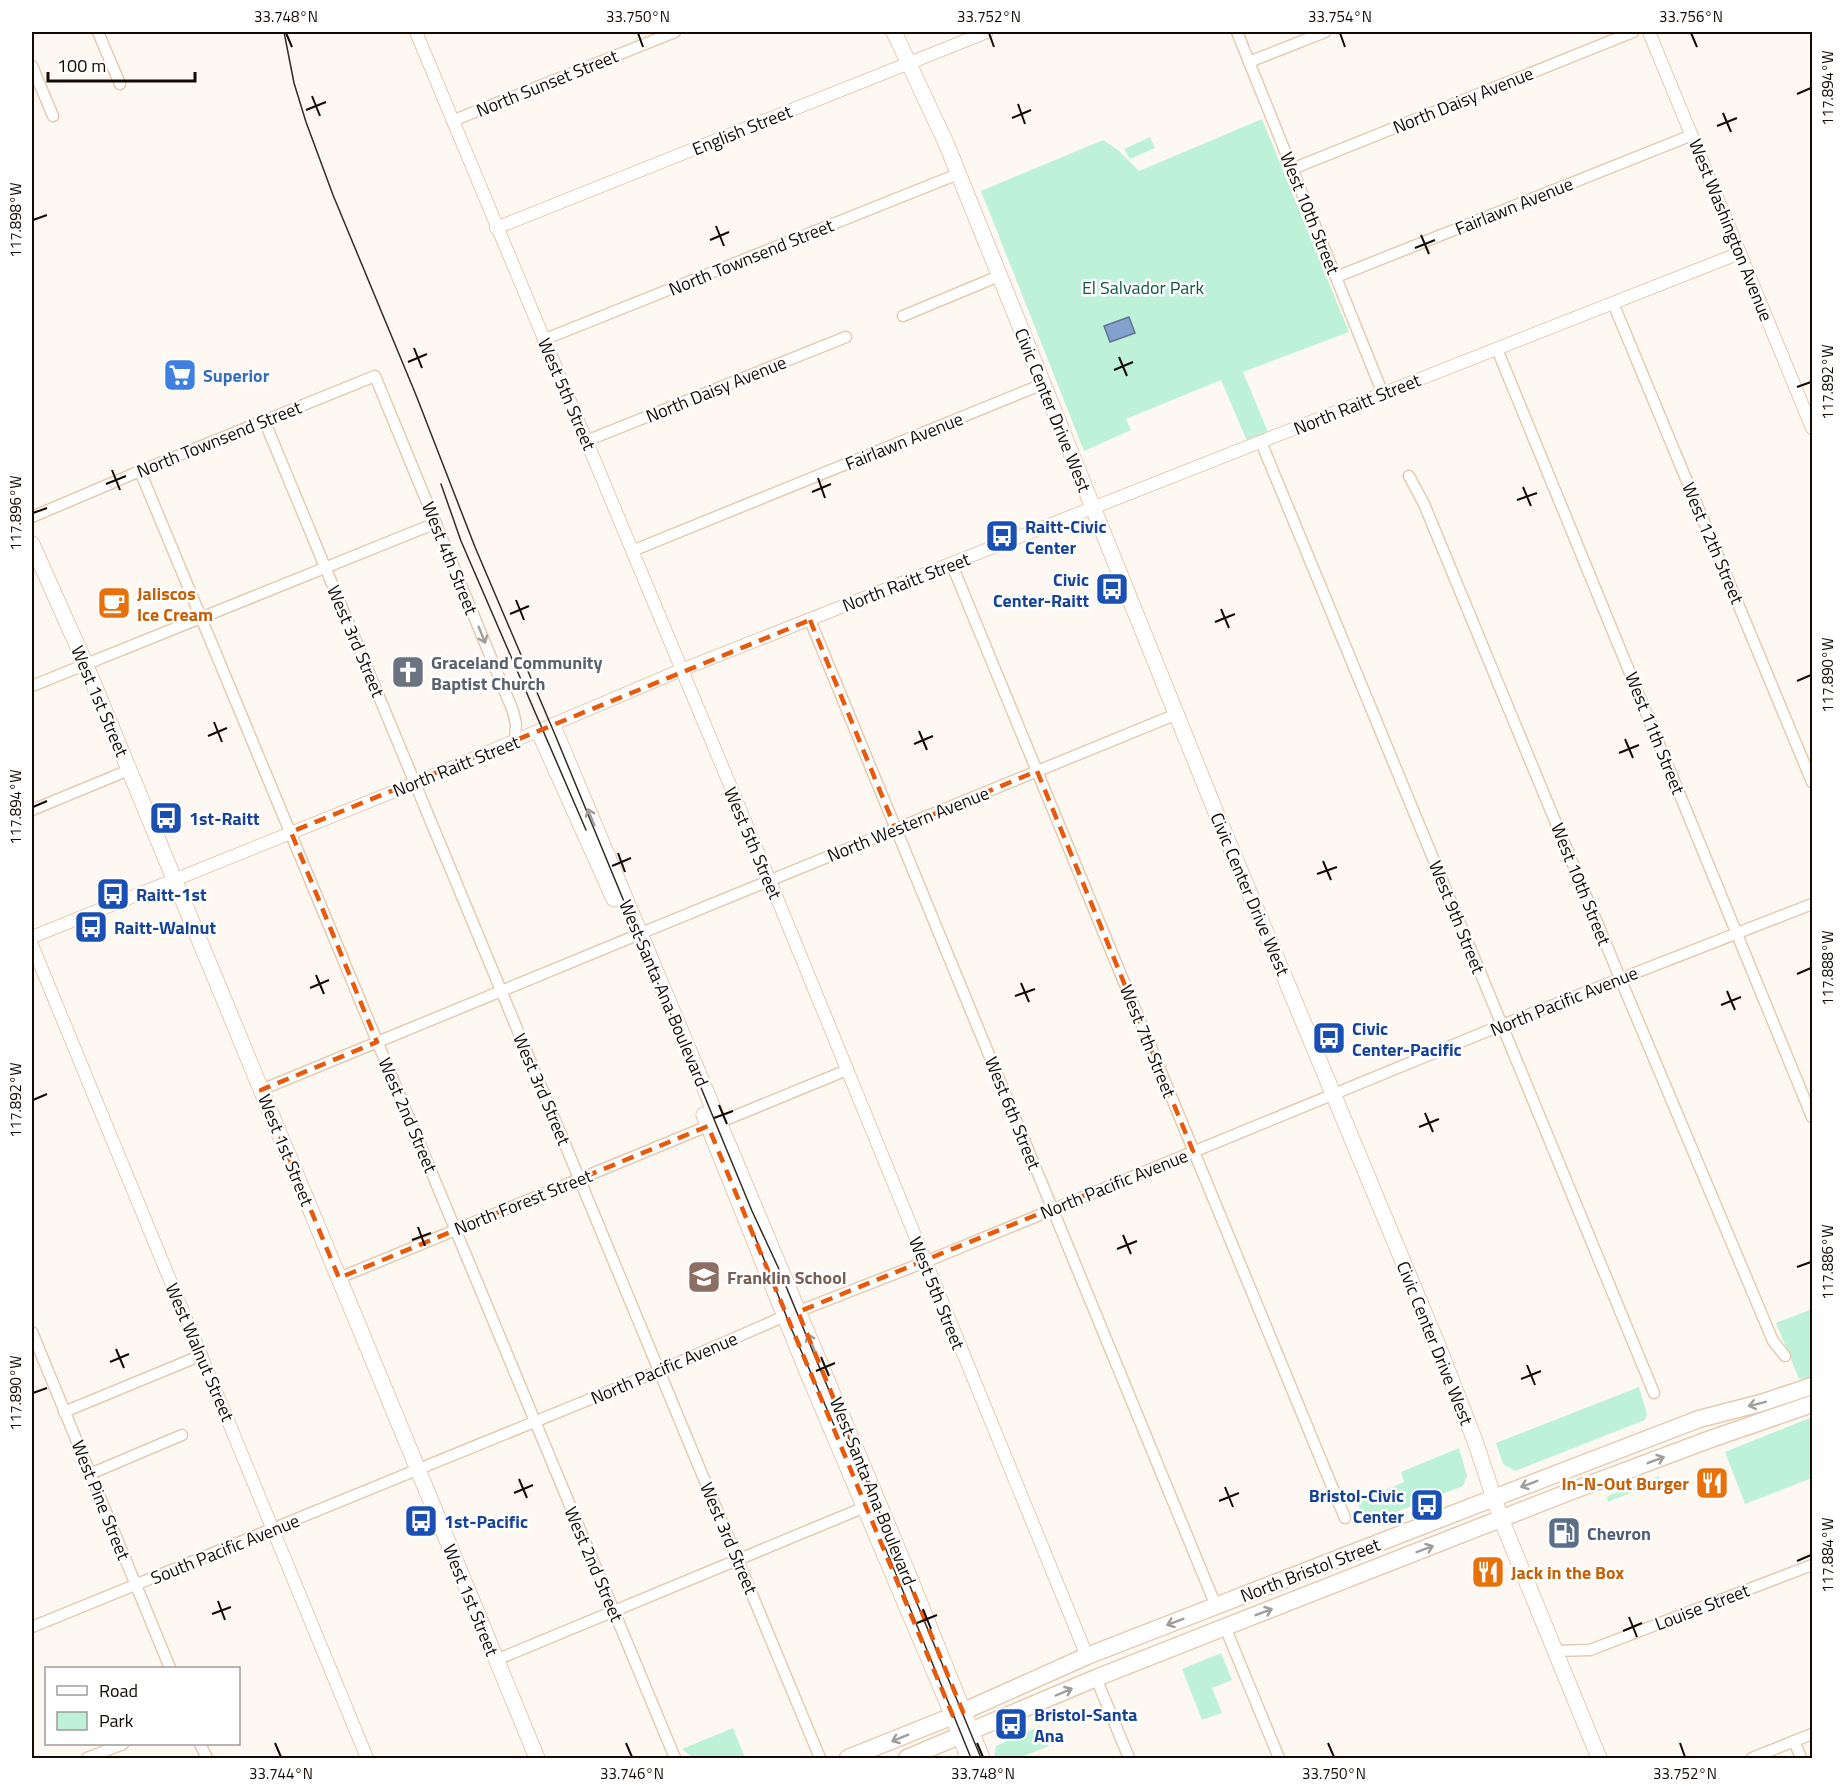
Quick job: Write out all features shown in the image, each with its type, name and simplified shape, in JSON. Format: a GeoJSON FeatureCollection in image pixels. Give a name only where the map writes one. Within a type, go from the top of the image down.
{"type":"FeatureCollection","features":[{"type":"Feature","properties":{"kind":"main road","name":"Civic Center Drive West"},"geometry":{"type":"LineString","coordinates":[[894,32],[958,174],[1221,825],[1462,1406],[1502,1520],[1599,1758]]}},
{"type":"Feature","properties":{"kind":"main road","name":"West 1st Street"},"geometry":{"type":"LineString","coordinates":[[32,544],[85,663],[537,1758]]}},
{"type":"Feature","properties":{"kind":"main road","name":"West Santa Ana Boulevard"},"geometry":{"type":"LineString","coordinates":[[546,729],[792,1314],[904,1566],[965,1734],[968,1758]]}},
{"type":"Feature","properties":{"kind":"main road","name":"West Santa Ana Boulevard"},"geometry":{"type":"LineString","coordinates":[[792,1314],[865,1507],[958,1714]]}},
{"type":"Feature","properties":{"kind":"main road","name":"North Bristol Street"},"geometry":{"type":"LineString","coordinates":[[848,1758],[958,1714],[1088,1656],[1494,1498],[1699,1419],[1761,1403],[1812,1386]]}},
{"type":"Feature","properties":{"kind":"main road","name":"North Bristol Street"},"geometry":{"type":"LineString","coordinates":[[907,1758],[1096,1678],[1225,1627],[1708,1440],[1812,1404]]}},
{"type":"Feature","properties":{"kind":"main road","name":"West Santa Ana Boulevard"},"geometry":{"type":"LineString","coordinates":[[965,1734],[982,1758]]}},
{"type":"Feature","properties":{"kind":"street"},"geometry":{"type":"LineString","coordinates":[[98,32],[120,84]]}},
{"type":"Feature","properties":{"kind":"street","name":"West 5th Street"},"geometry":{"type":"LineString","coordinates":[[416,32],[770,881],[1088,1656]]}},
{"type":"Feature","properties":{"kind":"street","name":"North Sunset Street"},"geometry":{"type":"LineString","coordinates":[[452,121],[657,35],[675,32]]}},
{"type":"Feature","properties":{"kind":"street","name":"English Street"},"geometry":{"type":"LineString","coordinates":[[496,228],[987,32]]}},
{"type":"Feature","properties":{"kind":"street","name":"West 10th Street"},"geometry":{"type":"LineString","coordinates":[[1237,32],[1383,394]]}},
{"type":"Feature","properties":{"kind":"street"},"geometry":{"type":"LineString","coordinates":[[1249,62],[1325,32]]}},
{"type":"Feature","properties":{"kind":"street","name":"North Daisy Avenue"},"geometry":{"type":"LineString","coordinates":[[1292,169],[1634,32]]}},
{"type":"Feature","properties":{"kind":"street","name":"West Washington Avenue"},"geometry":{"type":"LineString","coordinates":[[1649,32],[1812,428]]}},
{"type":"Feature","properties":{"kind":"street"},"geometry":{"type":"LineString","coordinates":[[32,66],[53,116]]}},
{"type":"Feature","properties":{"kind":"street","name":"Fairlawn Avenue"},"geometry":{"type":"LineString","coordinates":[[1336,278],[1692,135]]}},
{"type":"Feature","properties":{"kind":"street","name":"North Townsend Street"},"geometry":{"type":"LineString","coordinates":[[543,340],[958,174]]}},
{"type":"Feature","properties":{"kind":"street","name":"North Raitt Street"},"geometry":{"type":"LineString","coordinates":[[32,937],[515,742],[681,670],[1740,253]]}},
{"type":"Feature","properties":{"kind":"street"},"geometry":{"type":"LineString","coordinates":[[903,316],[999,276]]}},
{"type":"Feature","properties":{"kind":"street","name":"West 12th Street"},"geometry":{"type":"LineString","coordinates":[[1613,303],[1812,782]]}},
{"type":"Feature","properties":{"kind":"street","name":"North Daisy Avenue"},"geometry":{"type":"LineString","coordinates":[[586,441],[846,338]]}},
{"type":"Feature","properties":{"kind":"street","name":"West 11th Street"},"geometry":{"type":"LineString","coordinates":[[1497,349],[1812,1117]]}},
{"type":"Feature","properties":{"kind":"street","name":"North Townsend Street"},"geometry":{"type":"LineString","coordinates":[[32,517],[375,376]]}},
{"type":"Feature","properties":{"kind":"street","name":"West 4th Street"},"geometry":{"type":"LineString","coordinates":[[375,376],[513,711],[516,726],[515,742]]}},
{"type":"Feature","properties":{"kind":"street","name":"Fairlawn Avenue"},"geometry":{"type":"LineString","coordinates":[[632,550],[1043,384]]}},
{"type":"Feature","properties":{"kind":"street","name":"West 3rd Street"},"geometry":{"type":"LineString","coordinates":[[264,420],[820,1758]]}},
{"type":"Feature","properties":{"kind":"street","name":"West 9th Street"},"geometry":{"type":"LineString","coordinates":[[1261,442],[1654,1393]]}},
{"type":"Feature","properties":{"kind":"street","name":"West 2nd Street"},"geometry":{"type":"LineString","coordinates":[[140,471],[675,1758]]}},
{"type":"Feature","properties":{"kind":"street","name":"West 10th Street"},"geometry":{"type":"LineString","coordinates":[[1409,476],[1424,504],[1773,1341],[1785,1356]]}},
{"type":"Feature","properties":{"kind":"street"},"geometry":{"type":"LineString","coordinates":[[32,686],[436,523]]}},
{"type":"Feature","properties":{"kind":"street","name":"West 7th Street"},"geometry":{"type":"LineString","coordinates":[[952,564],[1345,1518]]}},
{"type":"Feature","properties":{"kind":"street","name":"West 6th Street"},"geometry":{"type":"LineString","coordinates":[[810,620],[1216,1606]]}},
{"type":"Feature","properties":{"kind":"street","name":"North Western Avenue"},"geometry":{"type":"LineString","coordinates":[[261,1090],[1177,714]]}},
{"type":"Feature","properties":{"kind":"street"},"geometry":{"type":"LineString","coordinates":[[32,810],[129,770]]}},
{"type":"Feature","properties":{"kind":"street","name":"North Pacific Avenue"},"geometry":{"type":"LineString","coordinates":[[418,1470],[792,1314],[925,1262],[1502,1025],[1812,904]]}},
{"type":"Feature","properties":{"kind":"street","name":"West Walnut Street"},"geometry":{"type":"LineString","coordinates":[[32,945],[367,1758]]}},
{"type":"Feature","properties":{"kind":"street","name":"North Forest Street"},"geometry":{"type":"LineString","coordinates":[[339,1278],[847,1070]]}},
{"type":"Feature","properties":{"kind":"street","name":"West Pine Street"},"geometry":{"type":"LineString","coordinates":[[32,1332],[170,1667]]}},
{"type":"Feature","properties":{"kind":"street"},"geometry":{"type":"LineString","coordinates":[[64,1412],[202,1355]]}},
{"type":"Feature","properties":{"kind":"street"},"geometry":{"type":"LineString","coordinates":[[90,1474],[182,1436]]}},
{"type":"Feature","properties":{"kind":"street","name":"South Pacific Avenue"},"geometry":{"type":"LineString","coordinates":[[32,1627],[418,1470]]}},
{"type":"Feature","properties":{"kind":"street"},"geometry":{"type":"LineString","coordinates":[[496,1660],[865,1507]]}},
{"type":"Feature","properties":{"kind":"street","name":"Louise Street"},"geometry":{"type":"LineString","coordinates":[[1555,1651],[1590,1650],[1812,1565]]}},
{"type":"Feature","properties":{"kind":"street"},"geometry":{"type":"LineString","coordinates":[[1225,1627],[1279,1758]]}},
{"type":"Feature","properties":{"kind":"street"},"geometry":{"type":"LineString","coordinates":[[1096,1678],[1129,1758]]}},
{"type":"Feature","properties":{"kind":"street"},"geometry":{"type":"LineString","coordinates":[[1752,1758],[1812,1734]]}},
{"type":"Feature","properties":{"kind":"street"},"geometry":{"type":"LineString","coordinates":[[1794,1741],[1801,1758]]}},
{"type":"Feature","properties":{"kind":"street"},"geometry":{"type":"LineString","coordinates":[[87,1758],[118,1745]]}},
{"type":"Feature","properties":{"kind":"highlighted area"},"geometry":{"type":"Polygon","coordinates":[[[810,620],[896,830],[1037,771],[1193,1151],[798,1312],[963,1712],[953,1716],[708,1126],[339,1278],[261,1090],[377,1042],[291,832],[810,620]]]}},
{"type":"Feature","properties":{"kind":"green space","name":"El Salvador Park"},"geometry":{"type":"Polygon","coordinates":[[[1262,119],[1349,332],[1243,372],[1268,432],[1247,441],[1221,380],[1126,419],[1131,430],[1084,451],[981,191],[1103,140],[1118,150],[1139,171],[1262,119]]]}},
{"type":"Feature","properties":{"kind":"green space"},"geometry":{"type":"Polygon","coordinates":[[[1150,137],[1155,148],[1130,159],[1124,149],[1150,137]]]}},
{"type":"Feature","properties":{"kind":"green space"},"geometry":{"type":"Polygon","coordinates":[[[1812,1309],[1812,1378],[1799,1379],[1776,1323],[1812,1309]]]}},
{"type":"Feature","properties":{"kind":"green space"},"geometry":{"type":"Polygon","coordinates":[[[1639,1387],[1647,1414],[1645,1420],[1515,1471],[1503,1464],[1496,1443],[1639,1387]]]}},
{"type":"Feature","properties":{"kind":"green space"},"geometry":{"type":"Polygon","coordinates":[[[1812,1417],[1812,1478],[1745,1504],[1725,1452],[1812,1417]]]}},
{"type":"Feature","properties":{"kind":"green space"},"geometry":{"type":"Polygon","coordinates":[[[1459,1448],[1467,1476],[1463,1486],[1363,1525],[1363,1515],[1357,1502],[1404,1482],[1401,1472],[1459,1448]]]}},
{"type":"Feature","properties":{"kind":"green space"},"geometry":{"type":"Polygon","coordinates":[[[1659,1476],[1660,1481],[1608,1502],[1607,1497],[1610,1495],[1659,1476]]]}},
{"type":"Feature","properties":{"kind":"green space"},"geometry":{"type":"Polygon","coordinates":[[[1221,1653],[1232,1680],[1212,1688],[1222,1713],[1202,1720],[1182,1669],[1221,1653]]]}},
{"type":"Feature","properties":{"kind":"green space"},"geometry":{"type":"Polygon","coordinates":[[[1040,1726],[1049,1746],[1019,1758],[994,1758],[996,1746],[1040,1726]]]}},
{"type":"Feature","properties":{"kind":"green space"},"geometry":{"type":"Polygon","coordinates":[[[733,1728],[745,1758],[693,1758],[682,1749],[733,1728]]]}},
{"type":"Feature","properties":{"kind":"water"},"geometry":{"type":"Polygon","coordinates":[[[1129,317],[1135,333],[1110,342],[1104,326],[1129,317]]]}},
{"type":"Feature","properties":{"kind":"tram line"},"geometry":{"type":"LineString","coordinates":[[284,32],[294,83],[333,195],[416,395],[475,547],[752,1211],[778,1267],[981,1758]]}},
{"type":"Feature","properties":{"kind":"tram line"},"geometry":{"type":"LineString","coordinates":[[441,484],[461,541],[586,830]]}},
{"type":"Feature","properties":{"kind":"tram line"},"geometry":{"type":"LineString","coordinates":[[754,1234],[791,1328],[834,1425]]}},
{"type":"Feature","properties":{"kind":"tram line"},"geometry":{"type":"LineString","coordinates":[[885,1547],[971,1758]]}},
{"type":"Feature","properties":{"kind":"place","name":"Superior"},"geometry":{"type":"Point","coordinates":[180,375]}},
{"type":"Feature","properties":{"kind":"place","name":"Raitt-Civic Center"},"geometry":{"type":"Point","coordinates":[1002,536]}},
{"type":"Feature","properties":{"kind":"place","name":"Civic Center-Raitt"},"geometry":{"type":"Point","coordinates":[1112,589]}},
{"type":"Feature","properties":{"kind":"place","name":"Jaliscos Ice Cream"},"geometry":{"type":"Point","coordinates":[114,603]}},
{"type":"Feature","properties":{"kind":"place","name":"Graceland Community Baptist Church"},"geometry":{"type":"Point","coordinates":[408,672]}},
{"type":"Feature","properties":{"kind":"place","name":"1st-Raitt"},"geometry":{"type":"Point","coordinates":[166,818]}},
{"type":"Feature","properties":{"kind":"place","name":"Raitt-1st"},"geometry":{"type":"Point","coordinates":[113,894]}},
{"type":"Feature","properties":{"kind":"place","name":"Raitt-Walnut"},"geometry":{"type":"Point","coordinates":[91,927]}},
{"type":"Feature","properties":{"kind":"place","name":"Civic Center-Pacific"},"geometry":{"type":"Point","coordinates":[1329,1038]}},
{"type":"Feature","properties":{"kind":"place","name":"Franklin School"},"geometry":{"type":"Point","coordinates":[704,1277]}},
{"type":"Feature","properties":{"kind":"place","name":"In-N-Out Burger"},"geometry":{"type":"Point","coordinates":[1712,1483]}},
{"type":"Feature","properties":{"kind":"place","name":"Bristol-Civic Center"},"geometry":{"type":"Point","coordinates":[1427,1505]}},
{"type":"Feature","properties":{"kind":"place","name":"1st-Pacific"},"geometry":{"type":"Point","coordinates":[421,1521]}},
{"type":"Feature","properties":{"kind":"place","name":"Chevron"},"geometry":{"type":"Point","coordinates":[1564,1533]}},
{"type":"Feature","properties":{"kind":"place","name":"Jack in the Box"},"geometry":{"type":"Point","coordinates":[1488,1572]}},
{"type":"Feature","properties":{"kind":"place","name":"Bristol-Santa Ana"},"geometry":{"type":"Point","coordinates":[1011,1724]}}]}
